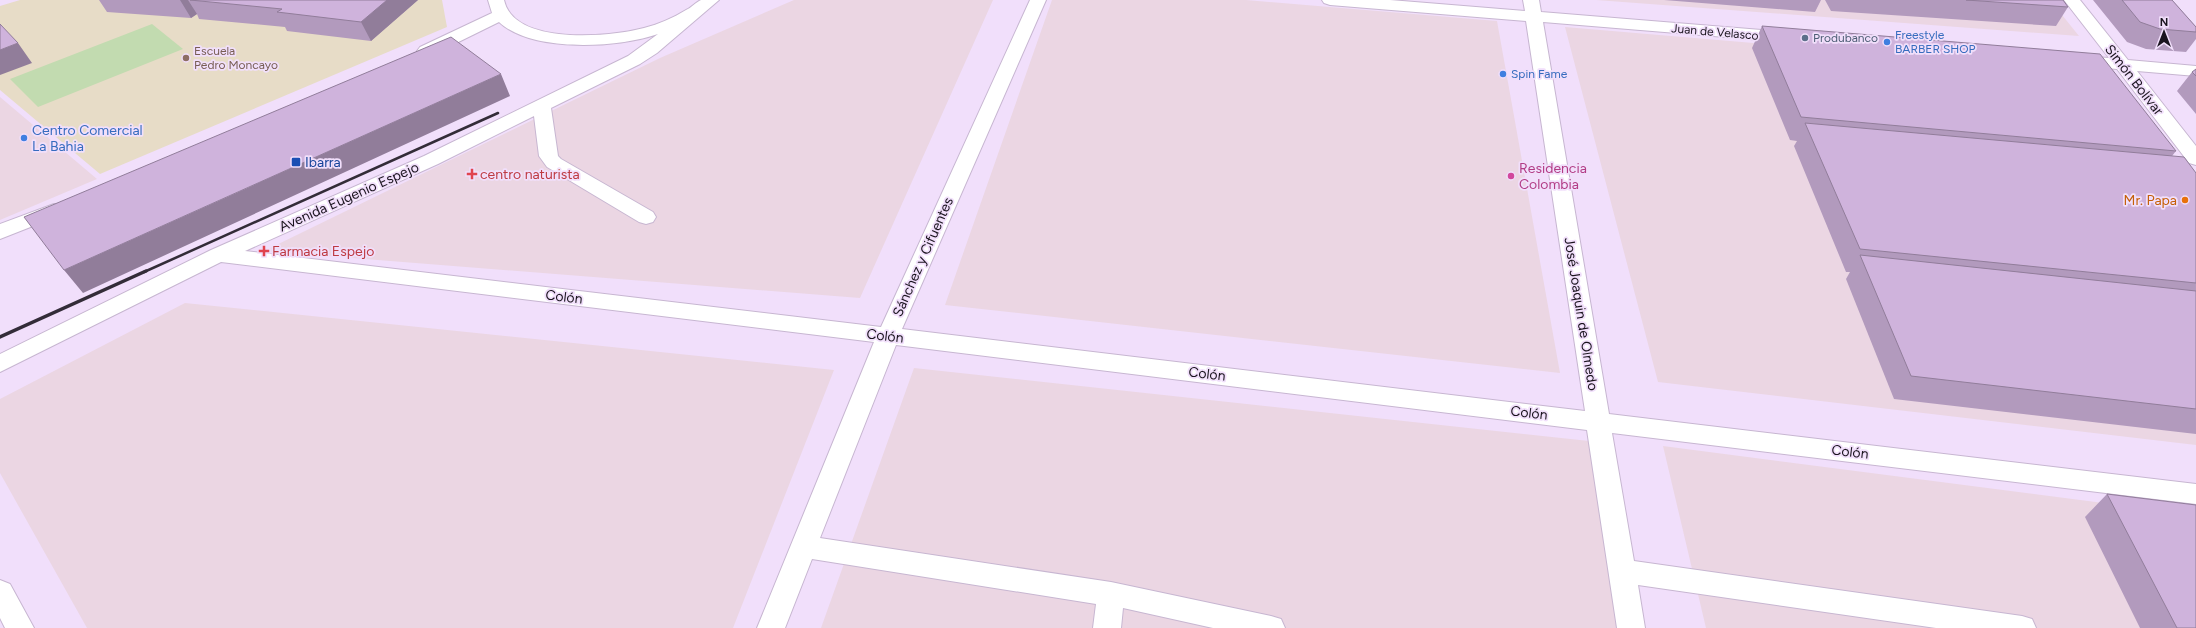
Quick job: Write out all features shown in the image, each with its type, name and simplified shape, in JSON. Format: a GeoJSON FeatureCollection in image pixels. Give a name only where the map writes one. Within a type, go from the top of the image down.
{"type":"FeatureCollection","features":[{"type":"Feature","properties":{"kind":"street"},"geometry":{"type":"LineString","coordinates":[[409,58],[498,8],[519,29],[546,38],[580,41],[619,38],[656,29],[721,0]]}},
{"type":"Feature","properties":{"kind":"street","name":"Sánchez y Cifuentes"},"geometry":{"type":"LineString","coordinates":[[771,628],[888,336],[1038,0]]}},
{"type":"Feature","properties":{"kind":"street","name":"Juan de Velasco"},"geometry":{"type":"LineString","coordinates":[[1330,0],[1532,8],[1804,39]]}},
{"type":"Feature","properties":{"kind":"street","name":"Simón Bolívar"},"geometry":{"type":"LineString","coordinates":[[2072,0],[2196,159]]}},
{"type":"Feature","properties":{"kind":"street","name":"Avenida Eugenio Espejo"},"geometry":{"type":"LineString","coordinates":[[0,364],[218,255],[431,160],[634,60],[651,49],[701,8]]}},
{"type":"Feature","properties":{"kind":"street","name":"José Joaquin de Olmedo"},"geometry":{"type":"LineString","coordinates":[[1532,8],[1631,628]]}},
{"type":"Feature","properties":{"kind":"street"},"geometry":{"type":"LineString","coordinates":[[2066,60],[2196,71]]}},
{"type":"Feature","properties":{"kind":"street"},"geometry":{"type":"LineString","coordinates":[[542,105],[549,156],[554,163],[646,217]]}},
{"type":"Feature","properties":{"kind":"street"},"geometry":{"type":"LineString","coordinates":[[0,232],[72,202]]}},
{"type":"Feature","properties":{"kind":"street","name":"Colón"},"geometry":{"type":"LineString","coordinates":[[218,255],[2196,494]]}},
{"type":"Feature","properties":{"kind":"street"},"geometry":{"type":"LineString","coordinates":[[803,546],[1111,594],[1271,628]]}},
{"type":"Feature","properties":{"kind":"street"},"geometry":{"type":"LineString","coordinates":[[1622,571],[2022,628]]}},
{"type":"Feature","properties":{"kind":"street"},"geometry":{"type":"LineString","coordinates":[[0,592],[20,628]]}},
{"type":"Feature","properties":{"kind":"street"},"geometry":{"type":"LineString","coordinates":[[1107,628],[1111,594]]}},
{"type":"Feature","properties":{"kind":"shaded area","name":"Escuela Pedro Moncayo"},"geometry":{"type":"Polygon","coordinates":[[[20,0],[442,0],[447,27],[100,174],[0,90],[0,6],[20,0]]]}},
{"type":"Feature","properties":{"kind":"shaded area"},"geometry":{"type":"Polygon","coordinates":[[[794,0],[993,0],[860,298],[264,251],[660,58],[794,0]]]}},
{"type":"Feature","properties":{"kind":"shaded area"},"geometry":{"type":"Polygon","coordinates":[[[1052,0],[1246,0],[1497,21],[1560,373],[945,305],[1052,0]]]}},
{"type":"Feature","properties":{"kind":"shaded area"},"geometry":{"type":"Polygon","coordinates":[[[1596,0],[2050,0],[2079,36],[1596,0]]]}},
{"type":"Feature","properties":{"kind":"shaded area"},"geometry":{"type":"Polygon","coordinates":[[[1565,27],[2095,72],[2196,202],[2196,445],[1658,382],[1565,27]]]}},
{"type":"Feature","properties":{"kind":"shaded area","name":"Centro Comercial La Bahia"},"geometry":{"type":"Polygon","coordinates":[[[0,97],[97,179],[0,220],[0,97]]]}},
{"type":"Feature","properties":{"kind":"shaded area"},"geometry":{"type":"Polygon","coordinates":[[[185,303],[834,370],[733,628],[87,628],[0,473],[0,399],[185,303]]]}},
{"type":"Feature","properties":{"kind":"shaded area"},"geometry":{"type":"Polygon","coordinates":[[[914,368],[1589,441],[1626,628],[821,628],[914,368]]]}},
{"type":"Feature","properties":{"kind":"shaded area"},"geometry":{"type":"Polygon","coordinates":[[[1663,446],[2196,515],[2196,628],[1706,628],[1663,446]]]}},
{"type":"Feature","properties":{"kind":"green space"},"geometry":{"type":"Polygon","coordinates":[[[152,24],[183,49],[38,107],[10,79],[152,24]]]}},
{"type":"Feature","properties":{"kind":"building"},"geometry":{"type":"Polygon","coordinates":[[[190,0],[387,0],[361,22],[277,12],[282,9],[190,0]]]}},
{"type":"Feature","properties":{"kind":"building"},"geometry":{"type":"Polygon","coordinates":[[[1966,0],[2063,0],[2068,7],[1966,0]]]}},
{"type":"Feature","properties":{"kind":"building"},"geometry":{"type":"Polygon","coordinates":[[[2122,0],[2172,0],[2196,27],[2196,32],[2160,29],[2140,22],[2122,0]]]}},
{"type":"Feature","properties":{"kind":"building"},"geometry":{"type":"Polygon","coordinates":[[[0,24],[18,43],[0,50],[0,24]]]}},
{"type":"Feature","properties":{"kind":"building"},"geometry":{"type":"Polygon","coordinates":[[[1762,26],[2100,54],[2176,151],[1801,117],[1762,26]]]}},
{"type":"Feature","properties":{"kind":"building"},"geometry":{"type":"Polygon","coordinates":[[[451,37],[501,74],[64,270],[24,217],[451,37]]]}},
{"type":"Feature","properties":{"kind":"building"},"geometry":{"type":"Polygon","coordinates":[[[2196,69],[2196,76],[2192,72],[2196,69]]]}},
{"type":"Feature","properties":{"kind":"building"},"geometry":{"type":"Polygon","coordinates":[[[1805,123],[2184,157],[2196,173],[2196,283],[1860,249],[1805,123]]]}},
{"type":"Feature","properties":{"kind":"building"},"geometry":{"type":"Polygon","coordinates":[[[1860,255],[2196,291],[2196,409],[1911,376],[1860,255]]]}},
{"type":"Feature","properties":{"kind":"building"},"geometry":{"type":"Polygon","coordinates":[[[2107,494],[2196,505],[2196,628],[2177,628],[2107,494]]]}},
{"type":"Feature","properties":{"kind":"railway"},"geometry":{"type":"LineString","coordinates":[[144,272],[498,113]]}},
{"type":"Feature","properties":{"kind":"railway"},"geometry":{"type":"LineString","coordinates":[[0,337],[146,271]]}},
{"type":"Feature","properties":{"kind":"place","name":"Produbanco"},"geometry":{"type":"Point","coordinates":[1805,38]}},
{"type":"Feature","properties":{"kind":"place","name":"Freestyle BARBER SHOP"},"geometry":{"type":"Point","coordinates":[1887,42]}},
{"type":"Feature","properties":{"kind":"place","name":"Escuela Pedro Moncayo"},"geometry":{"type":"Point","coordinates":[186,58]}},
{"type":"Feature","properties":{"kind":"place","name":"Spin Fame"},"geometry":{"type":"Point","coordinates":[1503,74]}},
{"type":"Feature","properties":{"kind":"place","name":"Centro Comercial La Bahia"},"geometry":{"type":"Point","coordinates":[24,138]}},
{"type":"Feature","properties":{"kind":"place","name":"Ibarra"},"geometry":{"type":"Point","coordinates":[296,162]}},
{"type":"Feature","properties":{"kind":"place","name":"centro naturista"},"geometry":{"type":"Point","coordinates":[472,174]}},
{"type":"Feature","properties":{"kind":"place","name":"Residencia Colombia"},"geometry":{"type":"Point","coordinates":[1511,176]}},
{"type":"Feature","properties":{"kind":"place","name":"Mr. Papa"},"geometry":{"type":"Point","coordinates":[2185,200]}},
{"type":"Feature","properties":{"kind":"place","name":"Farmacia Espejo"},"geometry":{"type":"Point","coordinates":[264,251]}}]}
